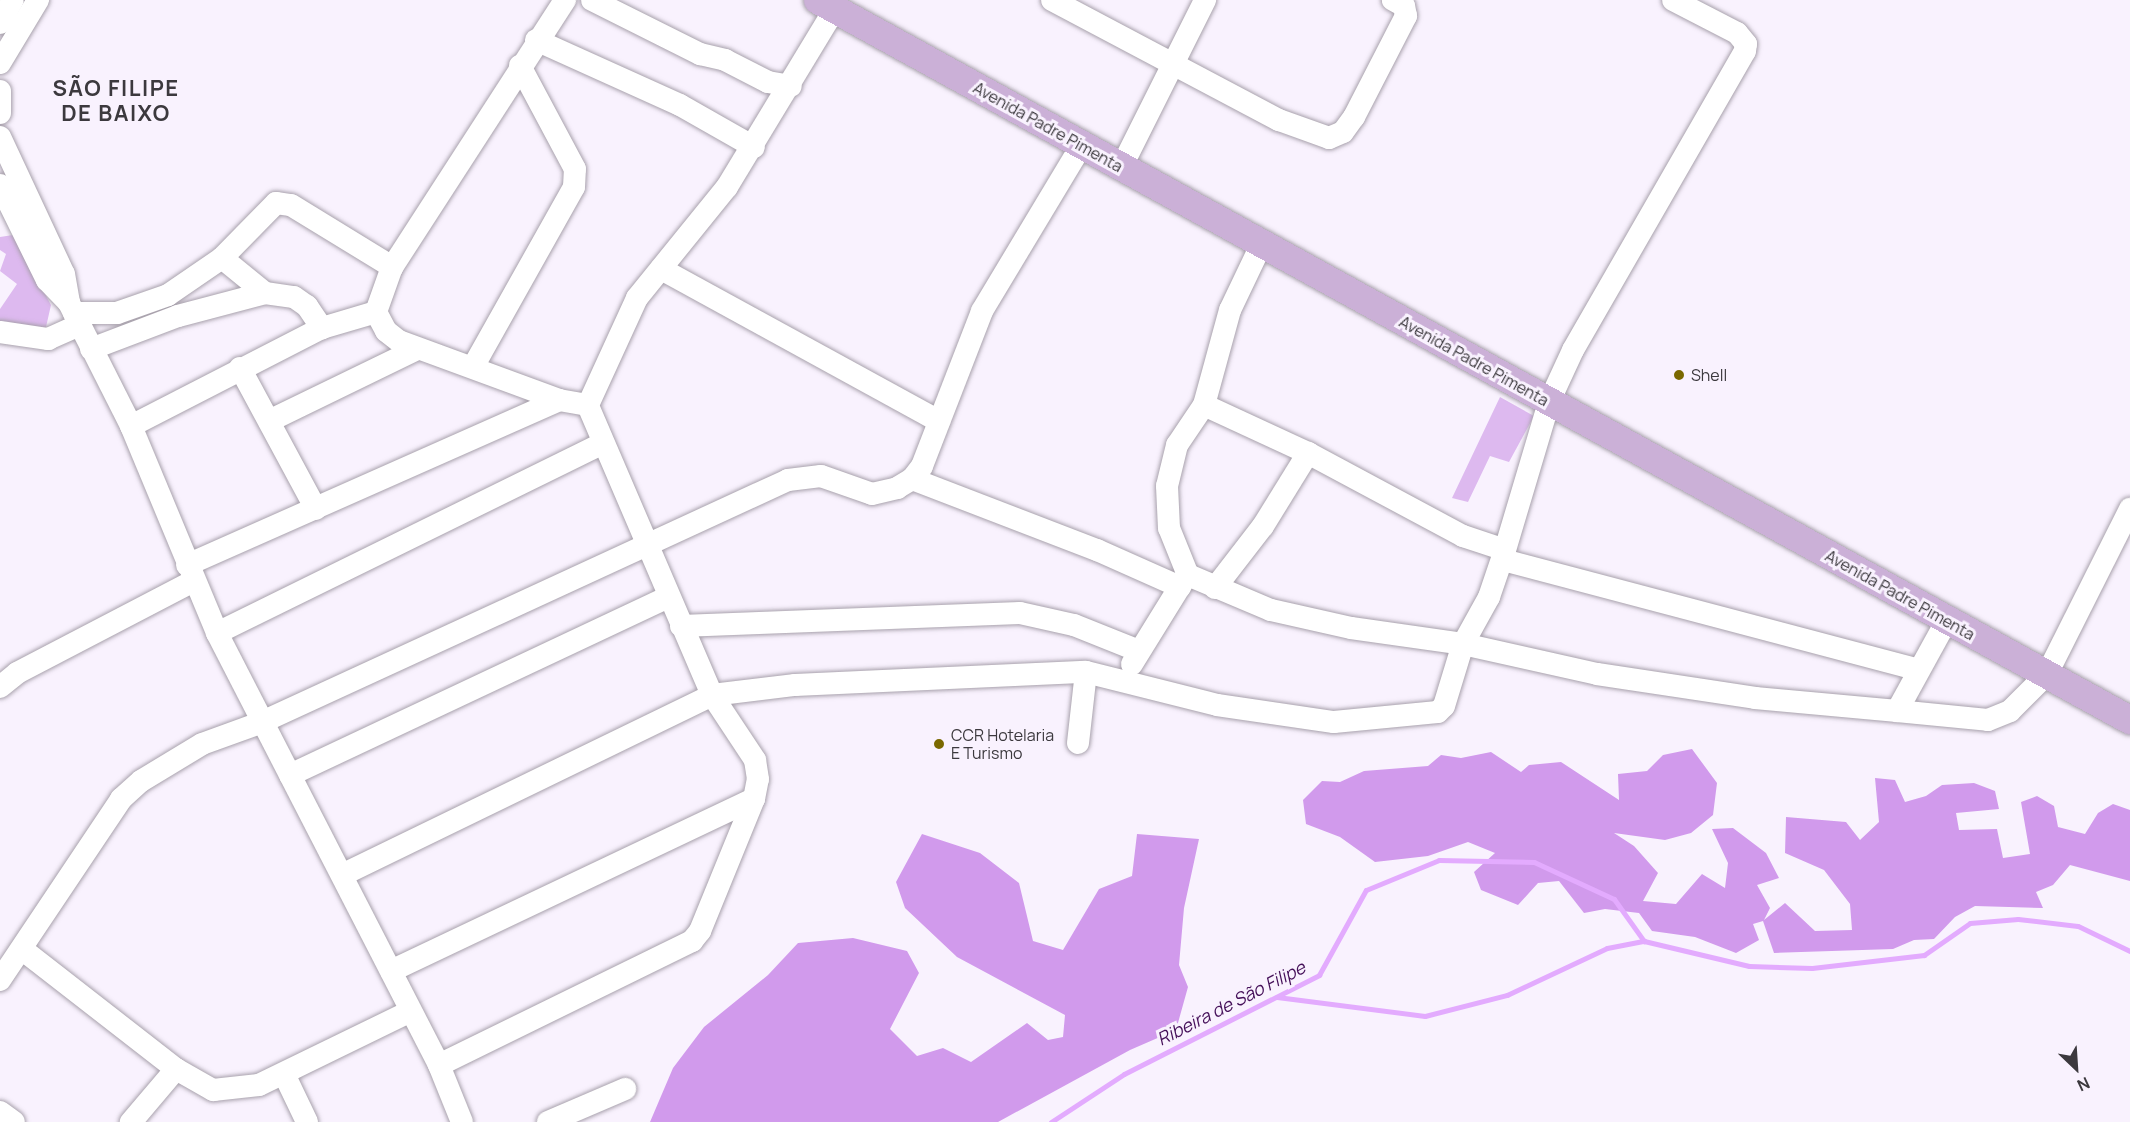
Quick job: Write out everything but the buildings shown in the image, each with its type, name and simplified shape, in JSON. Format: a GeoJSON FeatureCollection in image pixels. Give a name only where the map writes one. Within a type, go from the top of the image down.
{"type":"FeatureCollection","features":[{"type":"Feature","properties":{"kind":"main road","name":"Avenida Padre Pimenta"},"geometry":{"type":"LineString","coordinates":[[827,5],[2130,720]]}},
{"type":"Feature","properties":{"kind":"street"},"geometry":{"type":"LineString","coordinates":[[0,23],[13,0]]}},
{"type":"Feature","properties":{"kind":"street"},"geometry":{"type":"LineString","coordinates":[[0,63],[38,0]]}},
{"type":"Feature","properties":{"kind":"street"},"geometry":{"type":"LineString","coordinates":[[565,0],[536,40],[478,139],[392,267],[376,312],[386,331],[417,349],[473,367],[559,400],[588,405]]}},
{"type":"Feature","properties":{"kind":"street"},"geometry":{"type":"LineString","coordinates":[[592,0],[700,54],[725,60],[768,82],[790,86]]}},
{"type":"Feature","properties":{"kind":"street"},"geometry":{"type":"LineString","coordinates":[[1122,168],[1204,0]]}},
{"type":"Feature","properties":{"kind":"street"},"geometry":{"type":"LineString","coordinates":[[1065,3],[1171,65],[1279,120],[1329,138],[1343,132],[1354,117],[1406,16],[1404,6],[1393,0]]}},
{"type":"Feature","properties":{"kind":"street"},"geometry":{"type":"LineString","coordinates":[[342,875],[712,695],[795,685],[1086,672],[1124,679],[1217,705],[1334,723],[1426,715],[1444,706],[1463,644],[1489,597],[1504,555],[1549,402],[1574,350],[1745,51],[1746,44],[1737,33],[1673,0]]}},
{"type":"Feature","properties":{"kind":"street"},"geometry":{"type":"LineString","coordinates":[[439,1065],[692,941],[700,932],[754,799],[758,779],[755,760],[712,695],[646,547],[588,405],[637,298],[727,187],[754,147],[790,86],[827,5]]}},
{"type":"Feature","properties":{"kind":"street"},"geometry":{"type":"LineString","coordinates":[[536,40],[680,105],[754,147]]}},
{"type":"Feature","properties":{"kind":"street"},"geometry":{"type":"LineString","coordinates":[[473,367],[574,187],[575,169],[520,66]]}},
{"type":"Feature","properties":{"kind":"street"},"geometry":{"type":"LineString","coordinates":[[0,91],[0,113]]}},
{"type":"Feature","properties":{"kind":"street"},"geometry":{"type":"LineString","coordinates":[[0,137],[64,274],[74,314],[131,426],[190,573],[217,633],[260,723],[290,775],[392,971],[409,1012],[439,1065],[462,1122]]}},
{"type":"Feature","properties":{"kind":"street"},"geometry":{"type":"LineString","coordinates":[[0,980],[23,950],[122,799],[141,781],[202,744],[260,723],[788,480],[821,476],[872,494],[897,488],[912,479],[922,466],[982,311],[1081,146]]}},
{"type":"Feature","properties":{"kind":"street"},"geometry":{"type":"LineString","coordinates":[[0,185],[47,280],[74,314]]}},
{"type":"Feature","properties":{"kind":"street"},"geometry":{"type":"LineString","coordinates":[[0,332],[48,339],[74,314],[117,313],[168,295],[222,258],[276,203],[291,205],[392,267]]}},
{"type":"Feature","properties":{"kind":"street"},"geometry":{"type":"LineString","coordinates":[[1124,679],[1139,651],[1184,581],[1169,528],[1167,486],[1177,445],[1204,405],[1230,310],[1262,243]]}},
{"type":"Feature","properties":{"kind":"street"},"geometry":{"type":"LineString","coordinates":[[222,258],[266,293]]}},
{"type":"Feature","properties":{"kind":"street"},"geometry":{"type":"LineString","coordinates":[[661,269],[939,421]]}},
{"type":"Feature","properties":{"kind":"street"},"geometry":{"type":"LineString","coordinates":[[90,349],[178,316],[266,293],[294,297],[307,306],[322,328]]}},
{"type":"Feature","properties":{"kind":"street"},"geometry":{"type":"LineString","coordinates":[[131,426],[240,368],[322,328],[376,312]]}},
{"type":"Feature","properties":{"kind":"street"},"geometry":{"type":"LineString","coordinates":[[269,421],[417,349]]}},
{"type":"Feature","properties":{"kind":"street"},"geometry":{"type":"LineString","coordinates":[[240,368],[316,509]]}},
{"type":"Feature","properties":{"kind":"street"},"geometry":{"type":"LineString","coordinates":[[0,687],[190,573],[316,509],[426,461],[476,434],[559,400]]}},
{"type":"Feature","properties":{"kind":"street"},"geometry":{"type":"LineString","coordinates":[[1204,405],[1308,453],[1463,536],[1504,555],[1918,670]]}},
{"type":"Feature","properties":{"kind":"street"},"geometry":{"type":"LineString","coordinates":[[217,633],[602,444]]}},
{"type":"Feature","properties":{"kind":"street"},"geometry":{"type":"LineString","coordinates":[[1215,588],[1263,526],[1308,453]]}},
{"type":"Feature","properties":{"kind":"street"},"geometry":{"type":"LineString","coordinates":[[912,479],[1184,581],[1215,588],[1271,610],[1340,626],[1463,644],[1608,676],[1755,698],[1988,720],[2010,711],[2047,674],[2130,509]]}},
{"type":"Feature","properties":{"kind":"street"},"geometry":{"type":"LineString","coordinates":[[290,775],[668,597]]}},
{"type":"Feature","properties":{"kind":"street"},"geometry":{"type":"LineString","coordinates":[[681,626],[1020,613],[1074,625],[1139,651]]}},
{"type":"Feature","properties":{"kind":"street"},"geometry":{"type":"LineString","coordinates":[[1897,711],[1947,620]]}},
{"type":"Feature","properties":{"kind":"street"},"geometry":{"type":"LineString","coordinates":[[1078,743],[1086,672]]}},
{"type":"Feature","properties":{"kind":"street"},"geometry":{"type":"LineString","coordinates":[[392,971],[754,799]]}},
{"type":"Feature","properties":{"kind":"street"},"geometry":{"type":"LineString","coordinates":[[23,950],[176,1069],[213,1090],[260,1085],[285,1076],[409,1012]]}},
{"type":"Feature","properties":{"kind":"street"},"geometry":{"type":"LineString","coordinates":[[131,1122],[176,1069]]}},
{"type":"Feature","properties":{"kind":"street"},"geometry":{"type":"LineString","coordinates":[[285,1076],[307,1122]]}},
{"type":"Feature","properties":{"kind":"street"},"geometry":{"type":"LineString","coordinates":[[548,1122],[625,1089]]}},
{"type":"Feature","properties":{"kind":"street"},"geometry":{"type":"LineString","coordinates":[[0,1112],[14,1122]]}},
{"type":"Feature","properties":{"kind":"shaded area"},"geometry":{"type":"Polygon","coordinates":[[[13,235],[51,305],[46,327],[40,331],[0,327],[0,309],[17,284],[0,271],[6,254],[0,250],[0,237],[13,235]]]}},
{"type":"Feature","properties":{"kind":"shaded area"},"geometry":{"type":"Polygon","coordinates":[[[1500,397],[1534,416],[1509,462],[1490,456],[1468,502],[1452,498],[1500,397]]]}},
{"type":"Feature","properties":{"kind":"shaded area"},"geometry":{"type":"Polygon","coordinates":[[[1692,749],[1717,783],[1713,815],[1691,833],[1665,840],[1614,833],[1634,846],[1658,873],[1643,901],[1676,904],[1702,874],[1725,888],[1728,863],[1712,829],[1733,828],[1766,853],[1779,878],[1757,885],[1770,908],[1764,920],[1785,903],[1815,931],[1852,930],[1850,904],[1824,870],[1785,853],[1786,817],[1846,822],[1860,840],[1879,822],[1875,778],[1895,780],[1905,802],[1926,796],[1942,785],[1974,783],[1995,791],[1999,809],[1956,813],[1959,830],[1997,829],[2003,858],[2030,854],[2021,802],[2037,796],[2054,806],[2058,827],[2085,834],[2098,813],[2113,804],[2130,810],[2130,881],[2070,865],[2053,885],[2036,892],[2043,908],[1975,906],[1955,917],[1934,939],[1914,940],[1893,949],[1774,953],[1763,921],[1753,924],[1759,940],[1736,953],[1695,937],[1652,931],[1639,913],[1605,909],[1584,913],[1559,881],[1538,883],[1518,905],[1481,890],[1474,872],[1495,853],[1468,842],[1428,856],[1375,862],[1340,837],[1306,824],[1303,800],[1322,781],[1340,782],[1364,771],[1428,766],[1441,755],[1461,758],[1491,752],[1521,772],[1529,765],[1561,762],[1619,800],[1618,774],[1647,771],[1663,755],[1692,749]]]}},
{"type":"Feature","properties":{"kind":"shaded area"},"geometry":{"type":"Polygon","coordinates":[[[922,834],[980,853],[1019,883],[1033,941],[1063,950],[1099,889],[1132,876],[1137,834],[1199,839],[1184,908],[1179,965],[1188,987],[1176,1030],[1130,1050],[998,1122],[650,1122],[673,1068],[704,1027],[768,975],[798,943],[853,938],[907,951],[919,973],[890,1029],[917,1056],[943,1048],[971,1062],[1027,1023],[1048,1040],[1063,1037],[1065,1015],[957,957],[905,908],[896,882],[922,834]]]}},
{"type":"Feature","properties":{"kind":"waterway","name":"Ribeira de São Filipe"},"geometry":{"type":"LineString","coordinates":[[1051,1122],[1124,1074],[1319,975],[1366,890],[1439,860],[1534,862],[1614,899],[1644,941],[1749,966],[1812,968],[1924,955],[1970,923],[2018,919],[2078,926],[2130,951]]}},
{"type":"Feature","properties":{"kind":"waterway"},"geometry":{"type":"LineString","coordinates":[[1277,997],[1425,1016],[1507,995],[1607,948],[1644,941]]}},
{"type":"Feature","properties":{"kind":"place","name":"Shell"},"geometry":{"type":"Point","coordinates":[1679,375]}},
{"type":"Feature","properties":{"kind":"place","name":"CCR Hotelaria E Turismo"},"geometry":{"type":"Point","coordinates":[939,744]}},
{"type":"Feature","properties":{"kind":"district","name":"SÃO FILIPE DE BAIXO"},"geometry":{"type":"Point","coordinates":[116,100]}}]}
